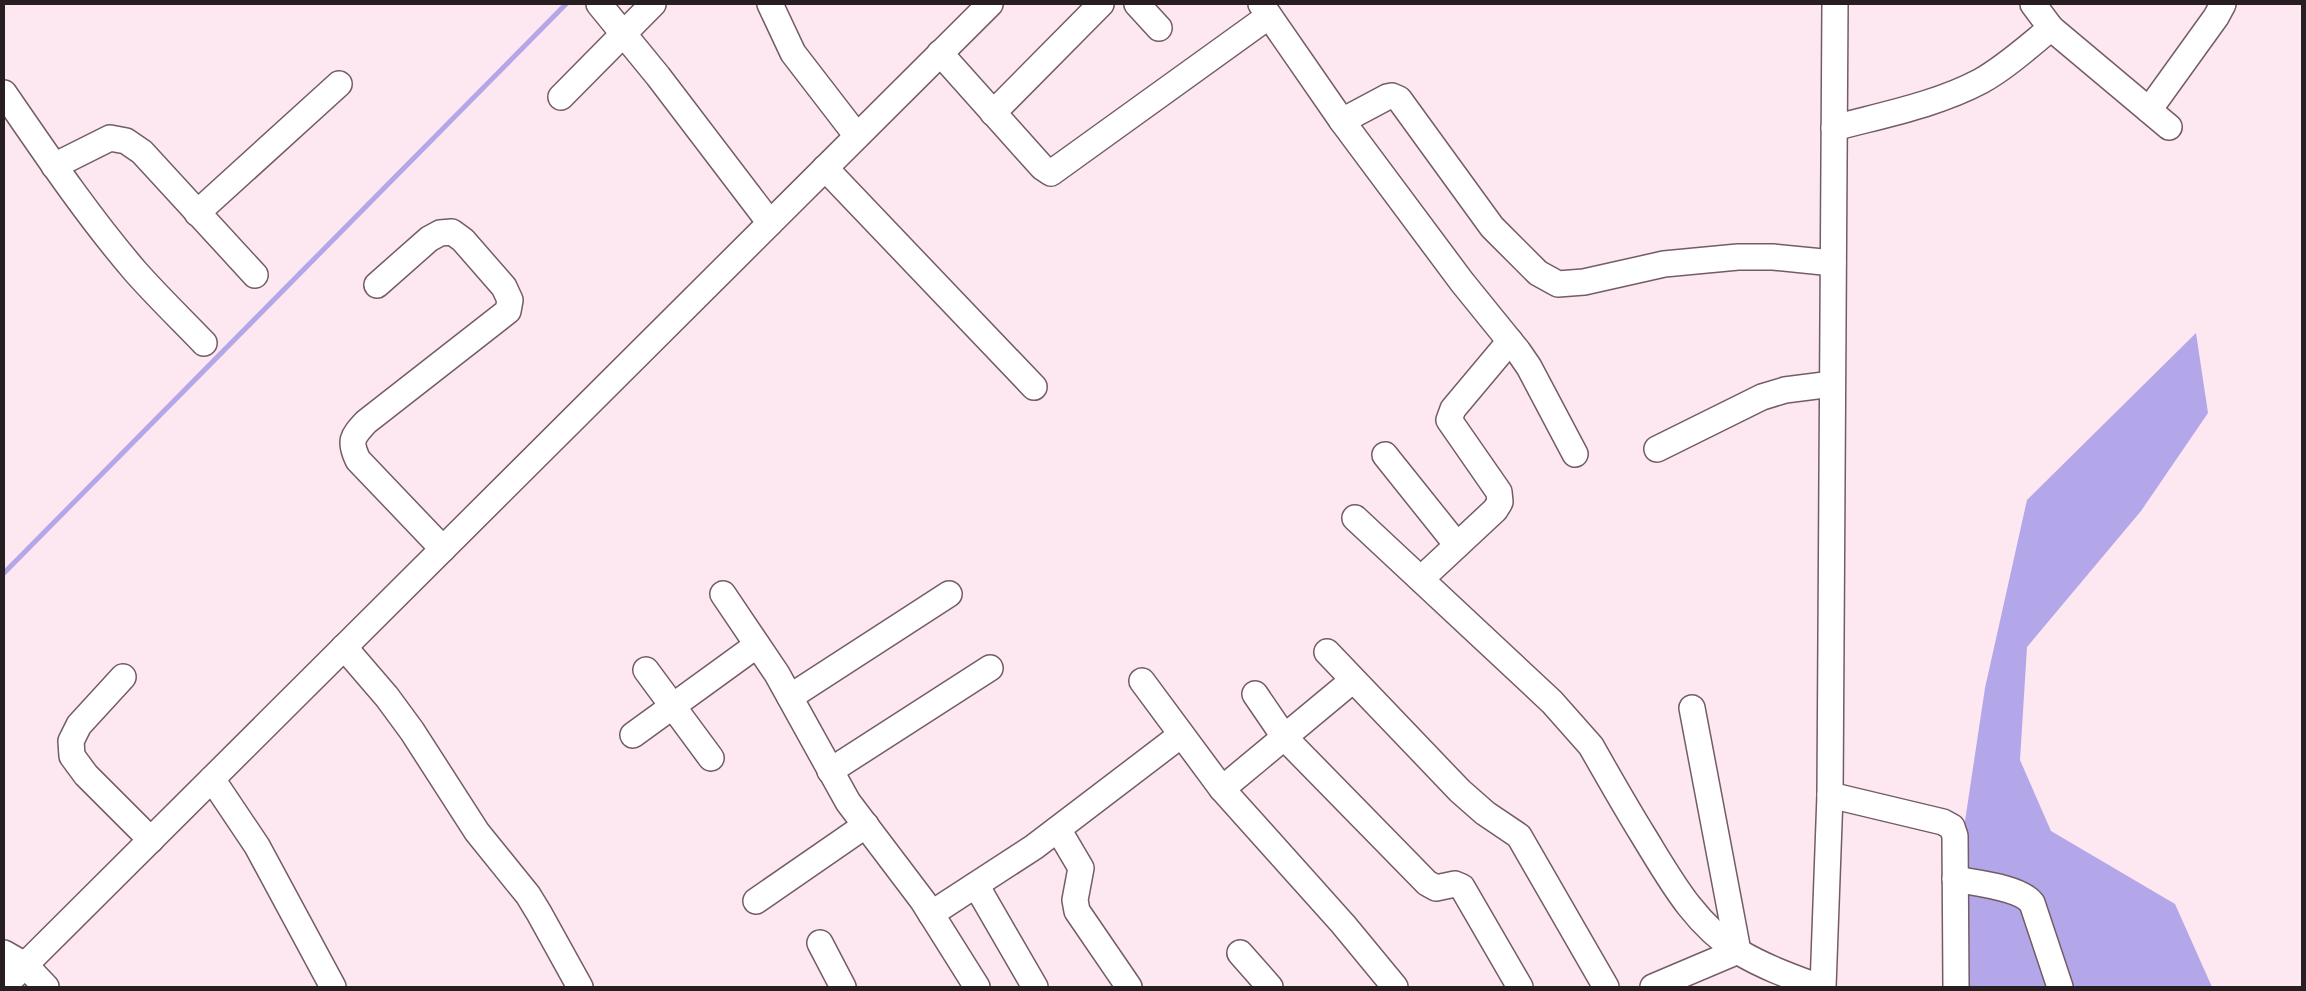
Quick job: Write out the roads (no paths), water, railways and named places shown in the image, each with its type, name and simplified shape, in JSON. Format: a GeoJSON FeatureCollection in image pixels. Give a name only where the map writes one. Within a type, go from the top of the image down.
{"type":"FeatureCollection","features":[{"type":"Feature","properties":{"kind":"street"},"geometry":{"type":"LineString","coordinates":[[599,4],[770,223]]}},
{"type":"Feature","properties":{"kind":"street"},"geometry":{"type":"LineString","coordinates":[[561,97],[653,4]]}},
{"type":"Feature","properties":{"kind":"street"},"geometry":{"type":"LineString","coordinates":[[770,4],[793,53],[857,136]]}},
{"type":"Feature","properties":{"kind":"street"},"geometry":{"type":"LineString","coordinates":[[4,986],[990,4]]}},
{"type":"Feature","properties":{"kind":"street"},"geometry":{"type":"LineString","coordinates":[[993,112],[1100,4]]}},
{"type":"Feature","properties":{"kind":"street"},"geometry":{"type":"LineString","coordinates":[[1137,4],[1159,28]]}},
{"type":"Feature","properties":{"kind":"street"},"geometry":{"type":"LineString","coordinates":[[1823,987],[1830,795],[1835,4]]}},
{"type":"Feature","properties":{"kind":"street"},"geometry":{"type":"LineString","coordinates":[[2149,110],[2216,17],[2223,4]]}},
{"type":"Feature","properties":{"kind":"street"},"geometry":{"type":"LineString","coordinates":[[2036,5],[2051,28],[2169,127]]}},
{"type":"Feature","properties":{"kind":"street"},"geometry":{"type":"LineString","coordinates":[[940,53],[1049,173],[1054,172],[1265,10],[1342,121],[1462,282],[1529,367],[1575,454]]}},
{"type":"Feature","properties":{"kind":"street"},"geometry":{"type":"LineString","coordinates":[[1834,128],[1922,104],[1981,81],[2051,28]]}},
{"type":"Feature","properties":{"kind":"street"},"geometry":{"type":"LineString","coordinates":[[197,213],[339,84]]}},
{"type":"Feature","properties":{"kind":"street"},"geometry":{"type":"LineString","coordinates":[[4,93],[54,166],[137,272],[204,343]]}},
{"type":"Feature","properties":{"kind":"street"},"geometry":{"type":"LineString","coordinates":[[1342,121],[1387,97],[1392,96],[1399,99],[1492,227],[1538,273],[1558,284],[1584,282],[1664,264],[1738,257],[1773,257],[1833,263]]}},
{"type":"Feature","properties":{"kind":"street"},"geometry":{"type":"LineString","coordinates":[[54,166],[110,138],[126,141],[142,152],[255,276]]}},
{"type":"Feature","properties":{"kind":"street"},"geometry":{"type":"LineString","coordinates":[[825,168],[1034,387]]}},
{"type":"Feature","properties":{"kind":"street"},"geometry":{"type":"LineString","coordinates":[[376,285],[429,239],[440,233],[452,232],[463,240],[504,287],[510,300],[508,311],[366,422],[353,436],[352,448],[358,460],[443,549]]}},
{"type":"Feature","properties":{"kind":"street"},"geometry":{"type":"LineString","coordinates":[[1421,580],[1495,510],[1501,497],[1452,427],[1449,416],[1510,341]]}},
{"type":"Feature","properties":{"kind":"street"},"geometry":{"type":"LineString","coordinates":[[1657,449],[1734,409],[1762,397],[1785,390],[1832,384]]}},
{"type":"Feature","properties":{"kind":"street"},"geometry":{"type":"LineString","coordinates":[[1385,455],[1457,545]]}},
{"type":"Feature","properties":{"kind":"street"},"geometry":{"type":"LineString","coordinates":[[1355,518],[1552,702],[1575,727],[1591,746],[1684,901],[1720,938],[1760,963],[1819,987]]}},
{"type":"Feature","properties":{"kind":"street"},"geometry":{"type":"LineString","coordinates":[[723,594],[790,698],[830,771],[866,825],[931,914],[977,987]]}},
{"type":"Feature","properties":{"kind":"street"},"geometry":{"type":"LineString","coordinates":[[790,698],[949,594]]}},
{"type":"Feature","properties":{"kind":"street"},"geometry":{"type":"LineString","coordinates":[[633,735],[757,645]]}},
{"type":"Feature","properties":{"kind":"street"},"geometry":{"type":"LineString","coordinates":[[344,647],[392,704],[477,832],[528,896],[580,987]]}},
{"type":"Feature","properties":{"kind":"street"},"geometry":{"type":"LineString","coordinates":[[1327,652],[1460,791],[1485,813],[1519,836],[1606,987]]}},
{"type":"Feature","properties":{"kind":"street"},"geometry":{"type":"LineString","coordinates":[[830,771],[990,668]]}},
{"type":"Feature","properties":{"kind":"street"},"geometry":{"type":"LineString","coordinates":[[646,670],[711,758]]}},
{"type":"Feature","properties":{"kind":"street"},"geometry":{"type":"LineString","coordinates":[[123,677],[79,725],[72,741],[72,756],[86,775],[151,840]]}},
{"type":"Feature","properties":{"kind":"street"},"geometry":{"type":"LineString","coordinates":[[1222,789],[1353,680]]}},
{"type":"Feature","properties":{"kind":"street"},"geometry":{"type":"LineString","coordinates":[[1142,681],[1222,789],[1392,986]]}},
{"type":"Feature","properties":{"kind":"street"},"geometry":{"type":"LineString","coordinates":[[1255,694],[1285,738],[1426,883],[1436,888],[1456,884],[1462,888],[1520,987]]}},
{"type":"Feature","properties":{"kind":"street"},"geometry":{"type":"LineString","coordinates":[[1692,708],[1738,951]]}},
{"type":"Feature","properties":{"kind":"street"},"geometry":{"type":"LineString","coordinates":[[931,914],[1058,829],[1181,734]]}},
{"type":"Feature","properties":{"kind":"street"},"geometry":{"type":"LineString","coordinates":[[212,779],[257,846],[333,987]]}},
{"type":"Feature","properties":{"kind":"street"},"geometry":{"type":"LineString","coordinates":[[1830,795],[1948,824],[1952,827],[1955,836],[1956,987]]}},
{"type":"Feature","properties":{"kind":"street"},"geometry":{"type":"LineString","coordinates":[[756,901],[866,825]]}},
{"type":"Feature","properties":{"kind":"street"},"geometry":{"type":"LineString","coordinates":[[1058,829],[1080,868],[1075,900],[1076,910],[1129,987]]}},
{"type":"Feature","properties":{"kind":"street"},"geometry":{"type":"LineString","coordinates":[[1955,879],[2015,892],[2028,898],[2032,904],[2060,987]]}},
{"type":"Feature","properties":{"kind":"street"},"geometry":{"type":"LineString","coordinates":[[976,885],[1034,987]]}},
{"type":"Feature","properties":{"kind":"street"},"geometry":{"type":"LineString","coordinates":[[820,943],[843,987]]}},
{"type":"Feature","properties":{"kind":"street"},"geometry":{"type":"LineString","coordinates":[[1653,987],[1738,951]]}},
{"type":"Feature","properties":{"kind":"street"},"geometry":{"type":"LineString","coordinates":[[4,953],[25,965],[46,987]]}},
{"type":"Feature","properties":{"kind":"street"},"geometry":{"type":"LineString","coordinates":[[1240,953],[1270,987]]}},
{"type":"Feature","properties":{"kind":"waterway"},"geometry":{"type":"LineString","coordinates":[[4,573],[566,4]]}}]}
